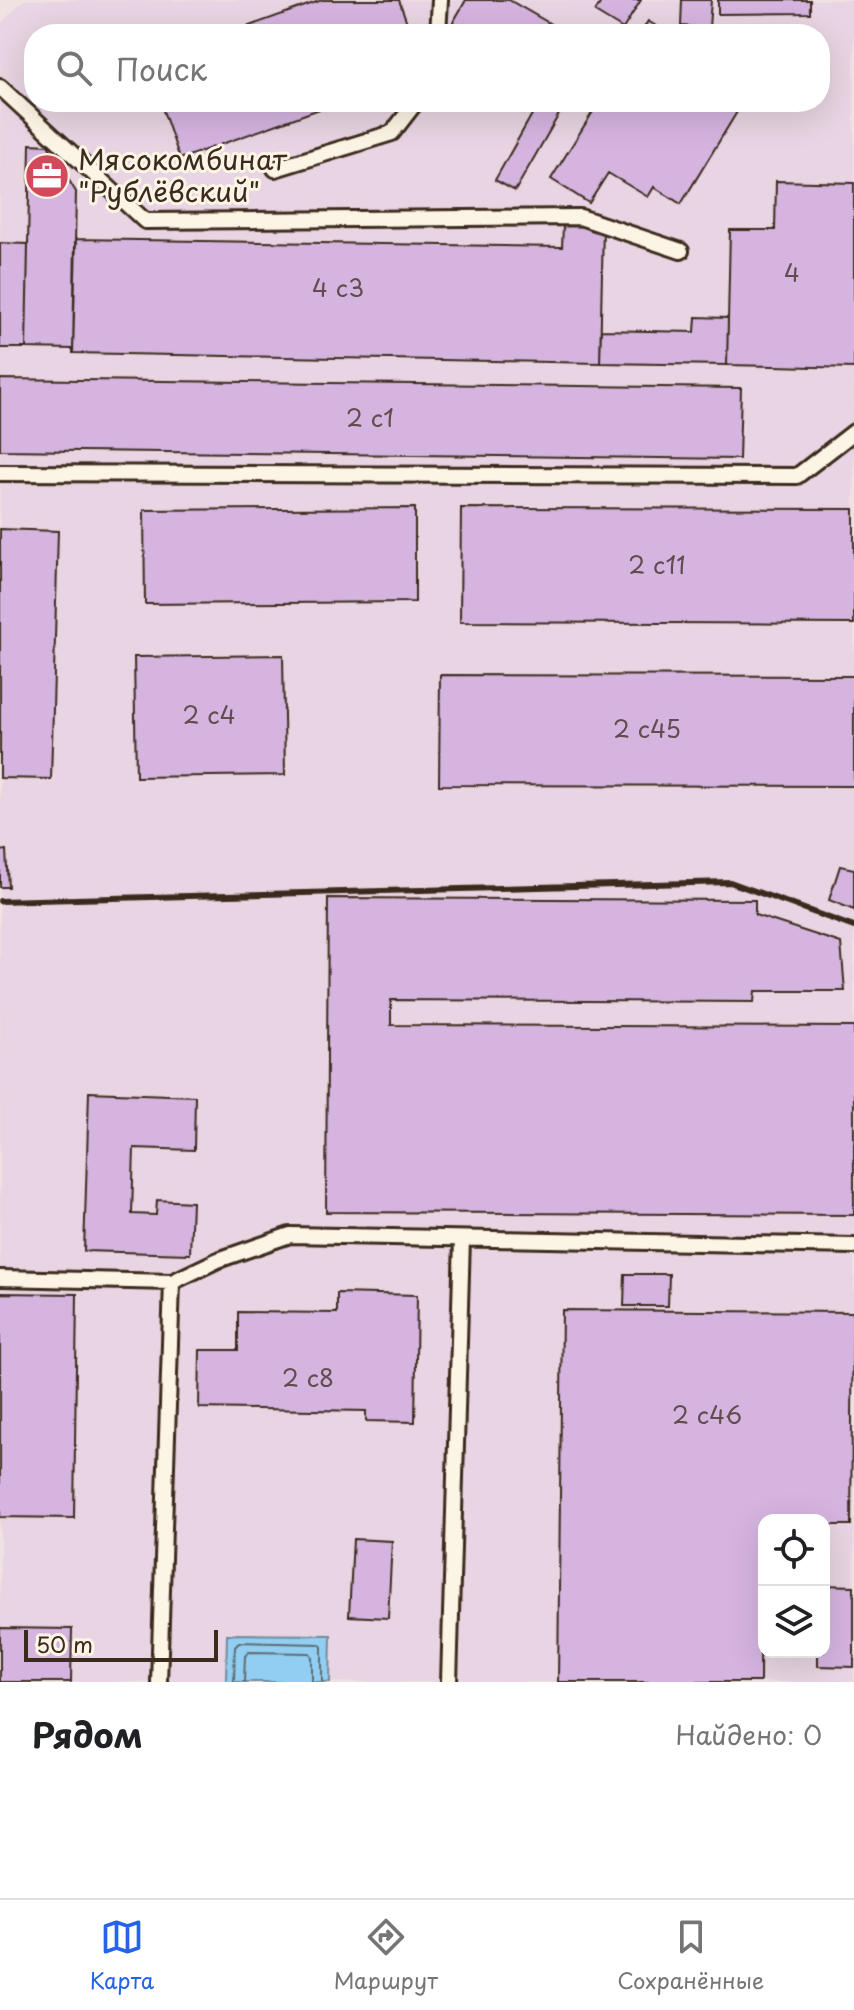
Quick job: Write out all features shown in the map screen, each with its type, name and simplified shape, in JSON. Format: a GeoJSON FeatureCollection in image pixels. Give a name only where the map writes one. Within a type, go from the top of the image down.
{"type":"FeatureCollection","features":[{"type":"Feature","properties":{"kind":"lane"},"geometry":{"type":"LineString","coordinates":[[439,24],[440,0]]}},
{"type":"Feature","properties":{"kind":"lane"},"geometry":{"type":"LineString","coordinates":[[0,87],[24,109]]}},
{"type":"Feature","properties":{"kind":"lane"},"geometry":{"type":"LineString","coordinates":[[27,112],[145,221],[580,217],[681,251]]}},
{"type":"Feature","properties":{"kind":"lane"},"geometry":{"type":"LineString","coordinates":[[275,169],[392,133],[408,112]]}},
{"type":"Feature","properties":{"kind":"lane"},"geometry":{"type":"LineString","coordinates":[[0,473],[797,476],[854,432]]}},
{"type":"Feature","properties":{"kind":"lane"},"geometry":{"type":"LineString","coordinates":[[0,1278],[172,1282],[218,1260],[290,1235],[854,1246]]}},
{"type":"Feature","properties":{"kind":"lane"},"geometry":{"type":"LineString","coordinates":[[449,1682],[462,1239]]}},
{"type":"Feature","properties":{"kind":"lane"},"geometry":{"type":"LineString","coordinates":[[159,1682],[172,1282]]}},
{"type":"Feature","properties":{"kind":"shaded area"},"geometry":{"type":"Polygon","coordinates":[[[24,0],[854,0],[854,1682],[0,1682],[0,24],[24,0]]]}},
{"type":"Feature","properties":{"kind":"water"},"geometry":{"type":"Polygon","coordinates":[[[227,1634],[331,1635],[330,1682],[226,1682],[227,1634]]]}},
{"type":"Feature","properties":{"kind":"building"},"geometry":{"type":"Polygon","coordinates":[[[322,0],[399,0],[407,24],[255,24],[322,0]]]}},
{"type":"Feature","properties":{"kind":"building"},"geometry":{"type":"Polygon","coordinates":[[[466,0],[509,0],[551,24],[452,24],[466,0]]]}},
{"type":"Feature","properties":{"kind":"building"},"geometry":{"type":"Polygon","coordinates":[[[602,0],[641,0],[626,24],[615,24],[595,12],[602,0]]]}},
{"type":"Feature","properties":{"kind":"building"},"geometry":{"type":"Polygon","coordinates":[[[682,0],[711,0],[709,24],[681,24],[682,0]]]}},
{"type":"Feature","properties":{"kind":"building"},"geometry":{"type":"Polygon","coordinates":[[[718,0],[810,0],[810,13],[718,14],[718,0]]]}},
{"type":"Feature","properties":{"kind":"building"},"geometry":{"type":"Polygon","coordinates":[[[164,112],[311,112],[180,159],[164,112]]]}},
{"type":"Feature","properties":{"kind":"building"},"geometry":{"type":"Polygon","coordinates":[[[533,112],[560,112],[515,191],[495,180],[533,112]]]}},
{"type":"Feature","properties":{"kind":"building"},"geometry":{"type":"Polygon","coordinates":[[[593,112],[737,112],[681,204],[654,187],[648,197],[608,173],[589,203],[551,179],[593,112]]]}},
{"type":"Feature","properties":{"kind":"building"},"geometry":{"type":"Polygon","coordinates":[[[30,144],[48,145],[76,192],[73,349],[26,348],[30,144]]]}},
{"type":"Feature","properties":{"kind":"building"},"geometry":{"type":"Polygon","coordinates":[[[776,181],[854,183],[854,368],[727,365],[730,230],[775,230],[776,181]]]}},
{"type":"Feature","properties":{"kind":"building"},"geometry":{"type":"Polygon","coordinates":[[[563,226],[603,227],[600,363],[73,353],[76,239],[562,247],[563,226]]]}},
{"type":"Feature","properties":{"kind":"building"},"geometry":{"type":"Polygon","coordinates":[[[0,243],[28,244],[26,348],[0,348],[0,243]]]}},
{"type":"Feature","properties":{"kind":"building"},"geometry":{"type":"Polygon","coordinates":[[[696,317],[728,318],[727,365],[600,363],[601,330],[695,332],[696,317]]]}},
{"type":"Feature","properties":{"kind":"building"},"geometry":{"type":"Polygon","coordinates":[[[0,379],[741,388],[739,459],[0,450],[0,379]]]}},
{"type":"Feature","properties":{"kind":"building"},"geometry":{"type":"Polygon","coordinates":[[[415,508],[415,602],[145,604],[144,510],[415,508]]]}},
{"type":"Feature","properties":{"kind":"building"},"geometry":{"type":"Polygon","coordinates":[[[461,508],[854,509],[854,624],[460,622],[461,508]]]}},
{"type":"Feature","properties":{"kind":"building"},"geometry":{"type":"Polygon","coordinates":[[[0,529],[58,531],[51,779],[0,778],[0,529]]]}},
{"type":"Feature","properties":{"kind":"building"},"geometry":{"type":"Polygon","coordinates":[[[283,655],[285,775],[136,777],[134,657],[283,655]]]}},
{"type":"Feature","properties":{"kind":"building"},"geometry":{"type":"Polygon","coordinates":[[[440,675],[854,676],[854,786],[439,785],[440,675]]]}},
{"type":"Feature","properties":{"kind":"building"},"geometry":{"type":"Polygon","coordinates":[[[6,850],[8,887],[0,887],[0,851],[6,850]]]}},
{"type":"Feature","properties":{"kind":"building"},"geometry":{"type":"Polygon","coordinates":[[[840,866],[854,869],[854,910],[829,900],[840,866]]]}},
{"type":"Feature","properties":{"kind":"building"},"geometry":{"type":"Polygon","coordinates":[[[328,898],[755,900],[755,915],[841,943],[845,991],[755,991],[754,1002],[391,1000],[391,1025],[854,1027],[854,1215],[326,1212],[328,898]]]}},
{"type":"Feature","properties":{"kind":"building"},"geometry":{"type":"Polygon","coordinates":[[[89,1092],[195,1096],[194,1150],[134,1148],[132,1214],[156,1215],[157,1200],[192,1202],[190,1254],[84,1251],[89,1092]]]}},
{"type":"Feature","properties":{"kind":"building"},"geometry":{"type":"Polygon","coordinates":[[[625,1274],[669,1274],[668,1306],[624,1306],[625,1274]]]}},
{"type":"Feature","properties":{"kind":"building"},"geometry":{"type":"Polygon","coordinates":[[[0,1293],[77,1294],[74,1518],[0,1517],[0,1293]]]}},
{"type":"Feature","properties":{"kind":"building"},"geometry":{"type":"Polygon","coordinates":[[[337,1293],[417,1295],[415,1422],[366,1421],[366,1411],[199,1408],[200,1350],[238,1350],[238,1312],[337,1313],[337,1293]]]}},
{"type":"Feature","properties":{"kind":"building"},"geometry":{"type":"Polygon","coordinates":[[[562,1310],[853,1312],[851,1525],[830,1525],[830,1514],[758,1514],[760,1682],[558,1682],[562,1310]]]}},
{"type":"Feature","properties":{"kind":"building"},"geometry":{"type":"Polygon","coordinates":[[[353,1539],[392,1541],[388,1618],[349,1616],[353,1539]]]}},
{"type":"Feature","properties":{"kind":"building"},"geometry":{"type":"Polygon","coordinates":[[[830,1585],[854,1586],[854,1667],[818,1666],[818,1658],[830,1658],[830,1585]]]}},
{"type":"Feature","properties":{"kind":"building"},"geometry":{"type":"Polygon","coordinates":[[[0,1628],[72,1629],[71,1682],[0,1682],[0,1628]]]}},
{"type":"Feature","properties":{"kind":"railway"},"geometry":{"type":"LineString","coordinates":[[0,901],[730,882],[854,927]]}},
{"type":"Feature","properties":{"kind":"place","name":"Мясокомбинат \"Рублёвский\""},"geometry":{"type":"Point","coordinates":[47,176]}}]}
